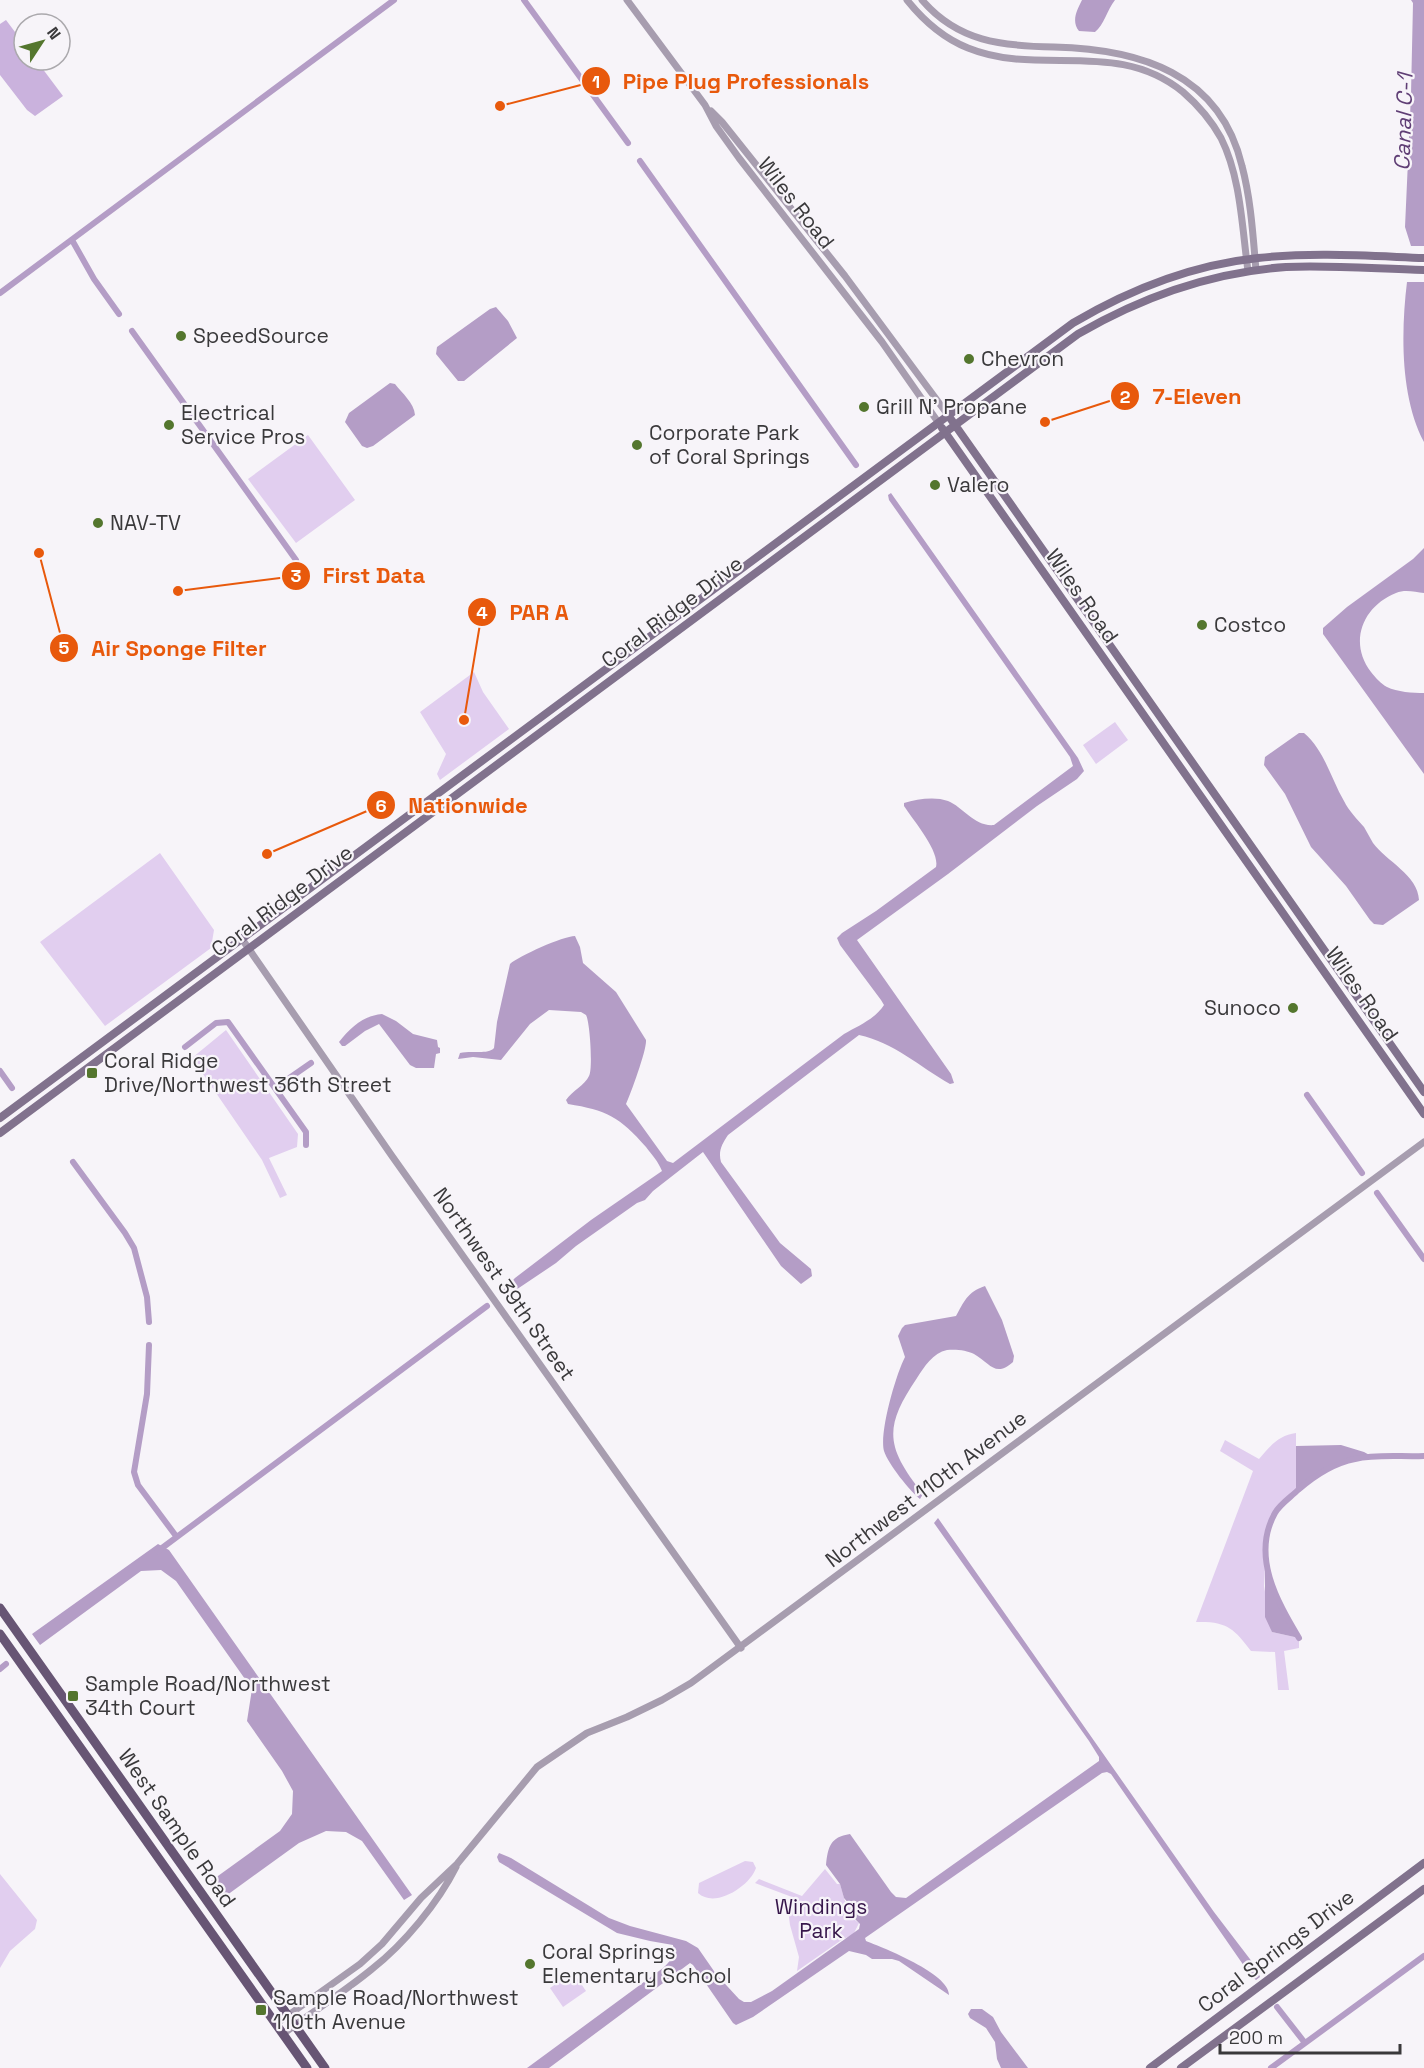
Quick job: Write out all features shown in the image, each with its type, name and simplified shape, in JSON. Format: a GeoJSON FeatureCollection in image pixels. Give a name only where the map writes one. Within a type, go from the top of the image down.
{"type":"FeatureCollection","features":[{"type":"Feature","properties":{"kind":"main road","name":"Coral Ridge Drive"},"geometry":{"type":"LineString","coordinates":[[0,1118],[1060,332],[1110,303],[1173,277],[1216,265],[1251,259],[1322,255],[1424,258]]}},
{"type":"Feature","properties":{"kind":"main road","name":"Coral Ridge Drive"},"geometry":{"type":"LineString","coordinates":[[0,1133],[1058,348],[1106,318],[1144,300],[1178,288],[1217,277],[1252,271],[1306,267],[1424,270]]}},
{"type":"Feature","properties":{"kind":"main road","name":"Wiles Road"},"geometry":{"type":"LineString","coordinates":[[948,414],[1424,1092]]}},
{"type":"Feature","properties":{"kind":"main road","name":"Wiles Road"},"geometry":{"type":"LineString","coordinates":[[938,422],[1424,1114]]}},
{"type":"Feature","properties":{"kind":"main road"},"geometry":{"type":"LineString","coordinates":[[1354,1013],[1373,1019]]}},
{"type":"Feature","properties":{"kind":"main road"},"geometry":{"type":"LineString","coordinates":[[95,1062],[105,1041]]}},
{"type":"Feature","properties":{"kind":"main road","name":"West Sample Road"},"geometry":{"type":"LineString","coordinates":[[0,1608],[326,2068]]}},
{"type":"Feature","properties":{"kind":"main road","name":"West Sample Road"},"geometry":{"type":"LineString","coordinates":[[0,1634],[307,2068]]}},
{"type":"Feature","properties":{"kind":"main road","name":"Coral Springs Drive"},"geometry":{"type":"LineString","coordinates":[[1150,2068],[1424,1863]]}},
{"type":"Feature","properties":{"kind":"main road","name":"Coral Springs Drive"},"geometry":{"type":"LineString","coordinates":[[1181,2068],[1424,1888]]}},
{"type":"Feature","properties":{"kind":"street","name":"Wiles Road"},"geometry":{"type":"LineString","coordinates":[[627,0],[705,105],[722,122],[826,251],[948,414]]}},
{"type":"Feature","properties":{"kind":"street"},"geometry":{"type":"LineString","coordinates":[[907,0],[938,31],[969,48],[993,55],[1021,58],[1118,63],[1146,71],[1178,89],[1204,112],[1221,137],[1236,188],[1251,259]]}},
{"type":"Feature","properties":{"kind":"street"},"geometry":{"type":"LineString","coordinates":[[922,0],[943,20],[961,32],[981,39],[1014,46],[1103,50],[1149,61],[1174,73],[1191,85],[1212,105],[1223,121],[1242,165],[1246,188],[1252,271]]}},
{"type":"Feature","properties":{"kind":"street","name":"Wiles Road"},"geometry":{"type":"LineString","coordinates":[[705,105],[716,126],[739,158],[882,342],[938,422]]}},
{"type":"Feature","properties":{"kind":"street","name":"Northwest 39th Street"},"geometry":{"type":"LineString","coordinates":[[243,939],[387,1148],[741,1648]]}},
{"type":"Feature","properties":{"kind":"street","name":"Northwest 110th Avenue"},"geometry":{"type":"LineString","coordinates":[[276,2024],[368,1958],[390,1936],[421,1898],[457,1864],[530,1775],[546,1760],[587,1733],[662,1700],[741,1648],[1424,1142]]}},
{"type":"Feature","properties":{"kind":"street","name":"Northwest 110th Avenue"},"geometry":{"type":"LineString","coordinates":[[283,2034],[374,1968],[402,1942],[442,1891],[457,1864]]}},
{"type":"Feature","properties":{"kind":"green space"},"geometry":{"type":"Polygon","coordinates":[[[308,435],[355,500],[296,543],[248,479],[308,435]]]}},
{"type":"Feature","properties":{"kind":"green space"},"geometry":{"type":"Polygon","coordinates":[[[474,672],[483,692],[509,729],[440,780],[437,774],[446,754],[420,712],[474,672]]]}},
{"type":"Feature","properties":{"kind":"green space"},"geometry":{"type":"Polygon","coordinates":[[[1115,722],[1128,740],[1096,764],[1083,745],[1115,722]]]}},
{"type":"Feature","properties":{"kind":"green space"},"geometry":{"type":"Polygon","coordinates":[[[160,853],[214,930],[211,948],[105,1026],[40,942],[160,853]]]}},
{"type":"Feature","properties":{"kind":"green space"},"geometry":{"type":"Polygon","coordinates":[[[226,1030],[298,1134],[297,1147],[269,1158],[287,1195],[280,1198],[262,1160],[192,1058],[226,1030]]]}},
{"type":"Feature","properties":{"kind":"green space"},"geometry":{"type":"Polygon","coordinates":[[[1296,1433],[1296,1492],[1275,1513],[1267,1537],[1264,1586],[1272,1632],[1299,1638],[1299,1648],[1284,1651],[1289,1690],[1278,1690],[1275,1652],[1251,1651],[1234,1631],[1215,1623],[1196,1622],[1253,1471],[1220,1451],[1225,1440],[1259,1459],[1280,1439],[1296,1433]]]}},
{"type":"Feature","properties":{"kind":"green space"},"geometry":{"type":"Polygon","coordinates":[[[745,1861],[753,1862],[756,1868],[747,1882],[739,1888],[722,1897],[705,1897],[698,1893],[699,1883],[745,1861]]]}},
{"type":"Feature","properties":{"kind":"green space","name":"Windings Park"},"geometry":{"type":"Polygon","coordinates":[[[825,1869],[837,1884],[840,1884],[852,1918],[859,1923],[853,1935],[843,1939],[797,1971],[799,1957],[788,1910],[792,1897],[755,1883],[759,1879],[802,1896],[825,1869]]]}},
{"type":"Feature","properties":{"kind":"green space"},"geometry":{"type":"Polygon","coordinates":[[[0,1874],[37,1920],[35,1929],[10,1951],[0,1968],[0,1874]]]}},
{"type":"Feature","properties":{"kind":"green space"},"geometry":{"type":"Polygon","coordinates":[[[573,1972],[586,1991],[563,2007],[550,1988],[573,1972]]]}},
{"type":"Feature","properties":{"kind":"shaded area"},"geometry":{"type":"Polygon","coordinates":[[[1082,0],[1115,0],[1095,32],[1079,31],[1075,23],[1082,0]]]}},
{"type":"Feature","properties":{"kind":"shaded area"},"geometry":{"type":"Polygon","coordinates":[[[1411,0],[1424,0],[1424,246],[1411,246],[1405,227],[1411,94],[1413,3],[1411,0]]]}},
{"type":"Feature","properties":{"kind":"shaded area"},"geometry":{"type":"Polygon","coordinates":[[[6,20],[12,28],[12,72],[45,72],[63,96],[35,116],[27,110],[0,75],[0,24],[6,20]]]}},
{"type":"Feature","properties":{"kind":"shaded area"},"geometry":{"type":"Polygon","coordinates":[[[1407,282],[1424,282],[1424,442],[1410,405],[1406,385],[1403,342],[1407,282]]]}},
{"type":"Feature","properties":{"kind":"shaded area"},"geometry":{"type":"Polygon","coordinates":[[[496,307],[508,321],[517,338],[464,381],[458,381],[436,354],[437,347],[496,307]]]}},
{"type":"Feature","properties":{"kind":"shaded area"},"geometry":{"type":"Polygon","coordinates":[[[390,383],[395,384],[407,398],[415,415],[367,448],[362,446],[345,422],[349,413],[390,383]]]}},
{"type":"Feature","properties":{"kind":"shaded area"},"geometry":{"type":"Polygon","coordinates":[[[891,493],[1078,758],[1084,771],[1077,779],[1037,806],[857,940],[951,1074],[954,1083],[950,1084],[883,1043],[859,1035],[728,1135],[721,1148],[721,1162],[780,1243],[811,1269],[812,1276],[801,1284],[781,1266],[703,1152],[653,1191],[645,1200],[637,1203],[507,1296],[503,1290],[515,1278],[591,1220],[662,1171],[646,1147],[628,1128],[612,1116],[568,1104],[566,1100],[585,1082],[590,1072],[589,1027],[586,1015],[581,1012],[549,1010],[530,1024],[501,1060],[473,1057],[458,1059],[460,1053],[488,1051],[494,1048],[497,1022],[510,964],[541,947],[575,936],[583,963],[616,992],[646,1040],[626,1104],[667,1161],[673,1163],[844,1034],[871,1018],[884,1005],[837,938],[936,867],[930,844],[904,803],[915,800],[943,799],[981,823],[994,825],[1073,766],[1070,757],[889,500],[888,495],[891,493]]]}},
{"type":"Feature","properties":{"kind":"shaded area"},"geometry":{"type":"Polygon","coordinates":[[[1424,548],[1424,593],[1403,591],[1385,599],[1368,616],[1362,626],[1360,637],[1364,661],[1380,682],[1395,690],[1424,693],[1424,774],[1323,634],[1323,628],[1424,548]]]}},
{"type":"Feature","properties":{"kind":"shaded area"},"geometry":{"type":"Polygon","coordinates":[[[1299,733],[1304,733],[1317,748],[1346,805],[1364,827],[1373,843],[1407,876],[1417,891],[1419,900],[1383,925],[1374,924],[1370,920],[1346,886],[1311,847],[1285,794],[1264,765],[1265,757],[1299,733]]]}},
{"type":"Feature","properties":{"kind":"shaded area"},"geometry":{"type":"Polygon","coordinates":[[[382,1014],[413,1034],[437,1040],[440,1053],[436,1054],[434,1068],[416,1068],[410,1065],[379,1024],[345,1046],[339,1042],[358,1023],[382,1014]]]}},
{"type":"Feature","properties":{"kind":"shaded area"},"geometry":{"type":"Polygon","coordinates":[[[985,1286],[1002,1320],[1014,1356],[1013,1362],[1007,1367],[997,1369],[971,1353],[950,1350],[937,1354],[923,1369],[898,1411],[893,1437],[902,1463],[923,1494],[920,1499],[900,1477],[884,1451],[886,1418],[893,1389],[905,1357],[898,1336],[905,1325],[956,1316],[970,1294],[985,1286]]]}},
{"type":"Feature","properties":{"kind":"shaded area"},"geometry":{"type":"Polygon","coordinates":[[[1341,1445],[1373,1457],[1351,1460],[1332,1468],[1313,1478],[1296,1492],[1296,1446],[1341,1445]]]}},
{"type":"Feature","properties":{"kind":"shaded area"},"geometry":{"type":"Polygon","coordinates":[[[938,1518],[1214,1912],[1256,1967],[1260,1977],[1256,1980],[1251,1976],[1111,1774],[1107,1772],[1102,1773],[865,1938],[866,1941],[928,1971],[946,1987],[949,1995],[899,1961],[872,1959],[866,1955],[849,1951],[753,2017],[736,2025],[690,1963],[549,2068],[527,2068],[663,1968],[671,1958],[673,1945],[617,1933],[499,1862],[497,1857],[499,1853],[511,1858],[609,1918],[686,1941],[698,1948],[716,1974],[739,1999],[751,2002],[772,1991],[859,1929],[860,1924],[852,1916],[850,1905],[844,1898],[840,1884],[826,1865],[829,1848],[834,1840],[850,1834],[891,1892],[896,1897],[906,1898],[1099,1761],[1089,1741],[934,1523],[938,1518]]]}},
{"type":"Feature","properties":{"kind":"shaded area"},"geometry":{"type":"Polygon","coordinates":[[[158,1544],[169,1550],[412,1895],[404,1900],[362,1841],[346,1832],[326,1831],[299,1843],[223,1898],[211,1881],[280,1831],[292,1814],[293,1791],[247,1721],[252,1689],[176,1581],[161,1570],[141,1571],[40,1645],[32,1634],[158,1544]]]}},
{"type":"Feature","properties":{"kind":"shaded area"},"geometry":{"type":"Polygon","coordinates":[[[1265,1560],[1279,1600],[1299,1638],[1272,1632],[1265,1617],[1265,1560]]]}},
{"type":"Feature","properties":{"kind":"shaded area"},"geometry":{"type":"Polygon","coordinates":[[[971,2009],[982,2009],[993,2017],[1001,2032],[1028,2068],[1001,2068],[997,2059],[995,2042],[986,2028],[970,2018],[968,2014],[971,2009]]]}},
{"type":"Feature","properties":{"kind":"waterway"},"geometry":{"type":"LineString","coordinates":[[0,293],[394,0]]}},
{"type":"Feature","properties":{"kind":"waterway"},"geometry":{"type":"LineString","coordinates":[[524,0],[628,143]]}},
{"type":"Feature","properties":{"kind":"waterway"},"geometry":{"type":"LineString","coordinates":[[640,161],[856,465]]}},
{"type":"Feature","properties":{"kind":"waterway"},"geometry":{"type":"LineString","coordinates":[[72,240],[94,279],[119,314]]}},
{"type":"Feature","properties":{"kind":"waterway"},"geometry":{"type":"LineString","coordinates":[[132,331],[296,560]]}},
{"type":"Feature","properties":{"kind":"waterway"},"geometry":{"type":"LineString","coordinates":[[185,1047],[216,1023],[228,1022],[306,1132],[306,1145]]}},
{"type":"Feature","properties":{"kind":"waterway"},"geometry":{"type":"LineString","coordinates":[[275,1088],[311,1063]]}},
{"type":"Feature","properties":{"kind":"waterway"},"geometry":{"type":"LineString","coordinates":[[0,1071],[12,1088]]}},
{"type":"Feature","properties":{"kind":"waterway"},"geometry":{"type":"LineString","coordinates":[[1307,1095],[1362,1173]]}},
{"type":"Feature","properties":{"kind":"waterway"},"geometry":{"type":"LineString","coordinates":[[73,1162],[134,1248],[147,1297],[149,1322]]}},
{"type":"Feature","properties":{"kind":"waterway"},"geometry":{"type":"LineString","coordinates":[[1377,1193],[1424,1259]]}},
{"type":"Feature","properties":{"kind":"waterway"},"geometry":{"type":"LineString","coordinates":[[158,1551],[487,1306]]}},
{"type":"Feature","properties":{"kind":"waterway"},"geometry":{"type":"LineString","coordinates":[[149,1345],[147,1394],[134,1472],[138,1485],[176,1536]]}},
{"type":"Feature","properties":{"kind":"waterway"},"geometry":{"type":"LineString","coordinates":[[1299,1638],[1275,1594],[1266,1562],[1268,1529],[1277,1510],[1311,1480],[1339,1464],[1372,1457],[1424,1456]]}},
{"type":"Feature","properties":{"kind":"waterway"},"geometry":{"type":"LineString","coordinates":[[0,1669],[6,1664]]}},
{"type":"Feature","properties":{"kind":"waterway"},"geometry":{"type":"LineString","coordinates":[[1271,2068],[1424,1956]]}},
{"type":"Feature","properties":{"kind":"waterway"},"geometry":{"type":"LineString","coordinates":[[1277,2007],[1305,2043]]}},
{"type":"Feature","properties":{"kind":"place","name":"Pipe Plug Professionals"},"geometry":{"type":"Point","coordinates":[500,106]}},
{"type":"Feature","properties":{"kind":"place","name":"SpeedSource"},"geometry":{"type":"Point","coordinates":[181,336]}},
{"type":"Feature","properties":{"kind":"place","name":"Chevron"},"geometry":{"type":"Point","coordinates":[969,359]}},
{"type":"Feature","properties":{"kind":"place","name":"Grill N' Propane"},"geometry":{"type":"Point","coordinates":[864,407]}},
{"type":"Feature","properties":{"kind":"place","name":"7-Eleven"},"geometry":{"type":"Point","coordinates":[1045,422]}},
{"type":"Feature","properties":{"kind":"place","name":"Electrical Service Pros"},"geometry":{"type":"Point","coordinates":[169,425]}},
{"type":"Feature","properties":{"kind":"place","name":"Corporate Park of Coral Springs"},"geometry":{"type":"Point","coordinates":[637,445]}},
{"type":"Feature","properties":{"kind":"place","name":"Valero"},"geometry":{"type":"Point","coordinates":[935,485]}},
{"type":"Feature","properties":{"kind":"place","name":"NAV-TV"},"geometry":{"type":"Point","coordinates":[98,523]}},
{"type":"Feature","properties":{"kind":"place","name":"Air Sponge Filter"},"geometry":{"type":"Point","coordinates":[39,553]}},
{"type":"Feature","properties":{"kind":"place","name":"First Data"},"geometry":{"type":"Point","coordinates":[178,591]}},
{"type":"Feature","properties":{"kind":"place","name":"Costco"},"geometry":{"type":"Point","coordinates":[1202,625]}},
{"type":"Feature","properties":{"kind":"place","name":"PAR A"},"geometry":{"type":"Point","coordinates":[464,720]}},
{"type":"Feature","properties":{"kind":"place","name":"Nationwide"},"geometry":{"type":"Point","coordinates":[267,854]}},
{"type":"Feature","properties":{"kind":"place","name":"Sunoco"},"geometry":{"type":"Point","coordinates":[1293,1008]}},
{"type":"Feature","properties":{"kind":"place","name":"Coral Ridge Drive/Northwest 36th Street"},"geometry":{"type":"Point","coordinates":[92,1073]}},
{"type":"Feature","properties":{"kind":"place","name":"Sample Road/Northwest 34th Court"},"geometry":{"type":"Point","coordinates":[73,1696]}},
{"type":"Feature","properties":{"kind":"place","name":"Coral Springs Elementary School"},"geometry":{"type":"Point","coordinates":[530,1964]}},
{"type":"Feature","properties":{"kind":"place","name":"Sample Road/Northwest 110th Avenue"},"geometry":{"type":"Point","coordinates":[261,2010]}},
{"type":"Feature","properties":{"kind":"water label","name":"Canal C-1"},"geometry":{"type":"Point","coordinates":[1403,122]}}]}
